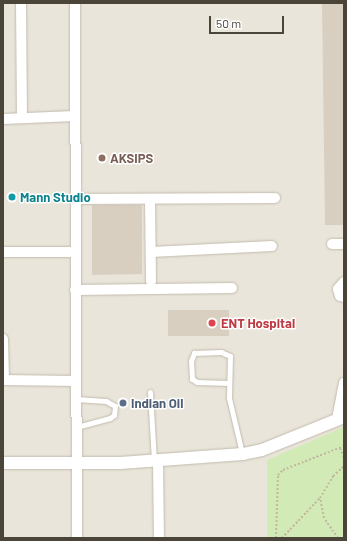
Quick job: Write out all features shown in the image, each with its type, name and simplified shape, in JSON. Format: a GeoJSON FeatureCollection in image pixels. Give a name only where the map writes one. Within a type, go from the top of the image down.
{"type":"FeatureCollection","features":[{"type":"Feature","properties":{"kind":"street"},"geometry":{"type":"LineString","coordinates":[[21,3],[22,118]]}},
{"type":"Feature","properties":{"kind":"street"},"geometry":{"type":"LineString","coordinates":[[75,3],[74,252],[77,538]]}},
{"type":"Feature","properties":{"kind":"street"},"geometry":{"type":"LineString","coordinates":[[3,119],[75,116]]}},
{"type":"Feature","properties":{"kind":"street"},"geometry":{"type":"LineString","coordinates":[[74,199],[275,198]]}},
{"type":"Feature","properties":{"kind":"street"},"geometry":{"type":"LineString","coordinates":[[150,199],[151,281]]}},
{"type":"Feature","properties":{"kind":"street"},"geometry":{"type":"LineString","coordinates":[[332,244],[344,244]]}},
{"type":"Feature","properties":{"kind":"street"},"geometry":{"type":"LineString","coordinates":[[151,252],[272,246]]}},
{"type":"Feature","properties":{"kind":"street"},"geometry":{"type":"LineString","coordinates":[[3,252],[74,252]]}},
{"type":"Feature","properties":{"kind":"street"},"geometry":{"type":"LineString","coordinates":[[344,282],[340,283],[338,290],[340,296],[344,297]]}},
{"type":"Feature","properties":{"kind":"street"},"geometry":{"type":"LineString","coordinates":[[75,290],[232,288]]}},
{"type":"Feature","properties":{"kind":"street"},"geometry":{"type":"LineString","coordinates":[[3,339],[3,380],[76,381]]}},
{"type":"Feature","properties":{"kind":"street"},"geometry":{"type":"LineString","coordinates":[[3,463],[77,464],[156,462],[243,454],[262,450],[341,418],[344,382]]}},
{"type":"Feature","properties":{"kind":"street"},"geometry":{"type":"LineString","coordinates":[[156,462],[159,538]]}},
{"type":"Feature","properties":{"kind":"lane"},"geometry":{"type":"LineString","coordinates":[[229,383],[197,382],[192,379],[191,361],[194,353],[228,354],[230,360],[229,398],[243,454]]}},
{"type":"Feature","properties":{"kind":"lane"},"geometry":{"type":"LineString","coordinates":[[150,392],[156,462]]}},
{"type":"Feature","properties":{"kind":"lane"},"geometry":{"type":"LineString","coordinates":[[76,399],[106,401],[115,406],[114,415],[110,418],[76,427]]}},
{"type":"Feature","properties":{"kind":"path"},"geometry":{"type":"LineString","coordinates":[[276,538],[278,475],[283,470],[344,446]]}},
{"type":"Feature","properties":{"kind":"path"},"geometry":{"type":"LineString","coordinates":[[340,448],[344,458]]}},
{"type":"Feature","properties":{"kind":"path"},"geometry":{"type":"LineString","coordinates":[[282,538],[320,498],[333,476],[344,466]]}},
{"type":"Feature","properties":{"kind":"path"},"geometry":{"type":"LineString","coordinates":[[320,498],[324,518],[338,538]]}},
{"type":"Feature","properties":{"kind":"shaded area"},"geometry":{"type":"Polygon","coordinates":[[[3,3],[344,3],[344,538],[3,538],[3,3]]]}},
{"type":"Feature","properties":{"kind":"green space"},"geometry":{"type":"Polygon","coordinates":[[[344,427],[344,538],[267,538],[267,460],[344,427]]]}},
{"type":"Feature","properties":{"kind":"building"},"geometry":{"type":"Polygon","coordinates":[[[322,3],[344,3],[344,225],[325,225],[322,3]]]}},
{"type":"Feature","properties":{"kind":"building"},"geometry":{"type":"Polygon","coordinates":[[[92,205],[142,205],[142,274],[92,275],[92,205]]]}},
{"type":"Feature","properties":{"kind":"building"},"geometry":{"type":"Polygon","coordinates":[[[168,310],[229,310],[229,336],[168,336],[168,310]]]}},
{"type":"Feature","properties":{"kind":"place","name":"AKSIPS"},"geometry":{"type":"Point","coordinates":[102,158]}},
{"type":"Feature","properties":{"kind":"place","name":"Mann Studio"},"geometry":{"type":"Point","coordinates":[12,197]}},
{"type":"Feature","properties":{"kind":"place","name":"ENT Hospital"},"geometry":{"type":"Point","coordinates":[212,323]}},
{"type":"Feature","properties":{"kind":"place","name":"Indian Oil"},"geometry":{"type":"Point","coordinates":[123,403]}}]}
